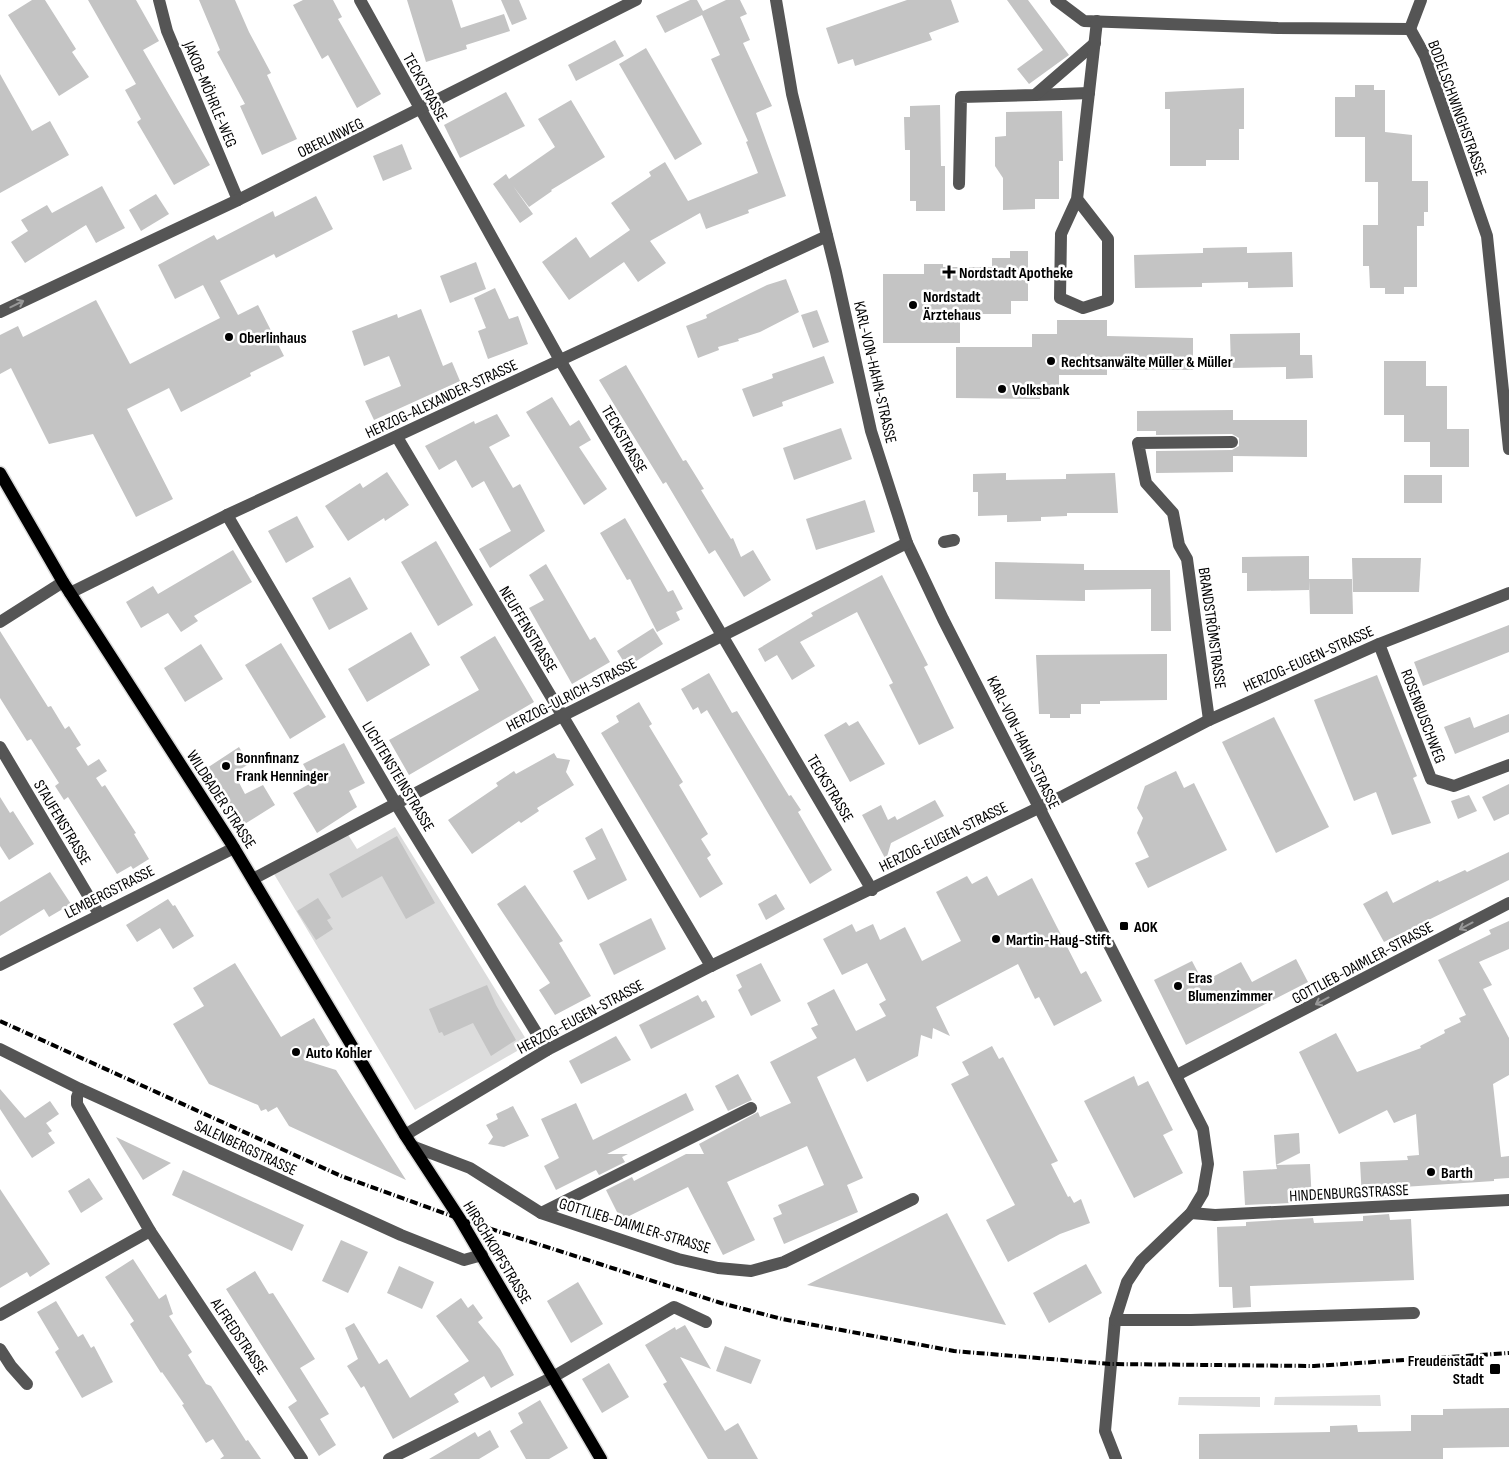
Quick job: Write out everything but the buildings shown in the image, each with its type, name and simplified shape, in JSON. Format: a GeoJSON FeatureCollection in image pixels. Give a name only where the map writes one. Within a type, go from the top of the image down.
{"type":"FeatureCollection","features":[{"type":"Feature","properties":{"kind":"main road","name":"WILDBADER STRASSE"},"geometry":{"type":"LineString","coordinates":[[0,473],[67,588],[253,879],[408,1141]]}},
{"type":"Feature","properties":{"kind":"main road","name":"HIRSCHKOPFSTRASSE"},"geometry":{"type":"LineString","coordinates":[[408,1141],[482,1255],[601,1459]]}},
{"type":"Feature","properties":{"kind":"street","name":"JAKOB-MÖHRLE-WEG"},"geometry":{"type":"LineString","coordinates":[[159,0],[167,31],[238,200]]}},
{"type":"Feature","properties":{"kind":"street","name":"TECKSTRASSE"},"geometry":{"type":"LineString","coordinates":[[360,0],[560,360],[872,890]]}},
{"type":"Feature","properties":{"kind":"street","name":"OBERLINWEG"},"geometry":{"type":"LineString","coordinates":[[0,312],[238,200],[636,0]]}},
{"type":"Feature","properties":{"kind":"street","name":"KARL-VON-HAHN-STRASSE"},"geometry":{"type":"LineString","coordinates":[[776,0],[792,94],[827,236],[871,431],[907,543],[943,619],[1203,1129],[1208,1164],[1203,1193],[1190,1213],[1141,1261],[1126,1282],[1115,1320],[1105,1431],[1116,1459]]}},
{"type":"Feature","properties":{"kind":"street","name":"BODELSCHWINGHSTRASSE"},"geometry":{"type":"LineString","coordinates":[[1056,0],[1084,21],[1278,28],[1410,29],[1425,56],[1486,236],[1509,450]]}},
{"type":"Feature","properties":{"kind":"street"},"geometry":{"type":"LineString","coordinates":[[1410,29],[1421,0]]}},
{"type":"Feature","properties":{"kind":"street"},"geometry":{"type":"LineString","coordinates":[[1077,198],[1108,239],[1108,300],[1084,308],[1060,298],[1061,234],[1077,198],[1097,21]]}},
{"type":"Feature","properties":{"kind":"street"},"geometry":{"type":"LineString","coordinates":[[1035,95],[1095,43]]}},
{"type":"Feature","properties":{"kind":"street"},"geometry":{"type":"LineString","coordinates":[[959,184],[961,97],[1089,93]]}},
{"type":"Feature","properties":{"kind":"street","name":"HERZOG-ALEXANDER-STRASSE"},"geometry":{"type":"LineString","coordinates":[[0,622],[67,588],[827,236]]}},
{"type":"Feature","properties":{"kind":"street","name":"NEUFFENSTRASSE"},"geometry":{"type":"LineString","coordinates":[[396,437],[711,966]]}},
{"type":"Feature","properties":{"kind":"street","name":"BRANDSTRÖMSTRASSE"},"geometry":{"type":"LineString","coordinates":[[1209,720],[1187,559],[1179,545],[1173,513],[1146,483],[1138,443],[1232,442]]}},
{"type":"Feature","properties":{"kind":"street","name":"LICHTENSTEINSTRASSE"},"geometry":{"type":"LineString","coordinates":[[227,515],[396,804],[547,1050]]}},
{"type":"Feature","properties":{"kind":"street","name":"HERZOG-ULRICH-STRASSE"},"geometry":{"type":"LineString","coordinates":[[253,879],[562,716],[907,543]]}},
{"type":"Feature","properties":{"kind":"street","name":"HERZOG-EUGEN-STRASSE"},"geometry":{"type":"LineString","coordinates":[[408,1141],[547,1050],[711,966],[872,890],[1209,720],[1378,644],[1509,593]]}},
{"type":"Feature","properties":{"kind":"street","name":"ROSENBUSCHWEG"},"geometry":{"type":"LineString","coordinates":[[1378,644],[1432,778],[1454,786],[1509,765]]}},
{"type":"Feature","properties":{"kind":"street","name":"STAUFENSTRASSE"},"geometry":{"type":"LineString","coordinates":[[0,747],[99,914]]}},
{"type":"Feature","properties":{"kind":"street","name":"LEMBERGSTRASSE"},"geometry":{"type":"LineString","coordinates":[[0,965],[10,962],[99,914],[234,848]]}},
{"type":"Feature","properties":{"kind":"street","name":"GOTTLIEB-DAIMLER-STRASSE"},"geometry":{"type":"LineString","coordinates":[[1177,1075],[1509,903]]}},
{"type":"Feature","properties":{"kind":"street","name":"SALENBERGSTRASSE"},"geometry":{"type":"LineString","coordinates":[[0,1049],[80,1089],[450,1256],[464,1260],[482,1255]]}},
{"type":"Feature","properties":{"kind":"street","name":"ALFREDSTRASSE"},"geometry":{"type":"LineString","coordinates":[[80,1089],[77,1104],[150,1232],[302,1459]]}},
{"type":"Feature","properties":{"kind":"street","name":"GOTTLIEB-DAIMLER-STRASSE"},"geometry":{"type":"LineString","coordinates":[[541,1213],[751,1108]]}},
{"type":"Feature","properties":{"kind":"street","name":"GOTTLIEB-DAIMLER-STRASSE"},"geometry":{"type":"LineString","coordinates":[[408,1141],[470,1168],[541,1213],[678,1259],[718,1268],[751,1272],[784,1262],[913,1198]]}},
{"type":"Feature","properties":{"kind":"street","name":"HINDENBURGSTRASSE"},"geometry":{"type":"LineString","coordinates":[[1190,1213],[1216,1215],[1509,1200]]}},
{"type":"Feature","properties":{"kind":"street"},"geometry":{"type":"LineString","coordinates":[[0,1315],[150,1232]]}},
{"type":"Feature","properties":{"kind":"street"},"geometry":{"type":"LineString","coordinates":[[389,1459],[552,1377],[674,1307],[706,1322]]}},
{"type":"Feature","properties":{"kind":"street"},"geometry":{"type":"LineString","coordinates":[[1115,1320],[1191,1320],[1414,1313]]}},
{"type":"Feature","properties":{"kind":"street"},"geometry":{"type":"LineString","coordinates":[[0,1349],[11,1366],[27,1384]]}},
{"type":"Feature","properties":{"kind":"shaded area"},"geometry":{"type":"Polygon","coordinates":[[[395,827],[529,1044],[415,1110],[274,874],[347,833],[357,849],[395,827]]]}},
{"type":"Feature","properties":{"kind":"shaded area"},"geometry":{"type":"Polygon","coordinates":[[[1380,1395],[1381,1406],[1274,1405],[1275,1397],[1380,1395]]]}},
{"type":"Feature","properties":{"kind":"shaded area"},"geometry":{"type":"Polygon","coordinates":[[[1179,1397],[1260,1397],[1260,1407],[1178,1405],[1179,1397]]]}},
{"type":"Feature","properties":{"kind":"railway"},"geometry":{"type":"LineString","coordinates":[[0,1021],[341,1176],[460,1219],[721,1303],[782,1319],[954,1351],[1110,1364],[1314,1366],[1509,1353]]}},
{"type":"Feature","properties":{"kind":"place","name":"Nordstadt Apotheke"},"geometry":{"type":"Point","coordinates":[949,272]}},
{"type":"Feature","properties":{"kind":"place","name":"Nordstadt Ärztehaus"},"geometry":{"type":"Point","coordinates":[913,305]}},
{"type":"Feature","properties":{"kind":"place","name":"Oberlinhaus"},"geometry":{"type":"Point","coordinates":[229,337]}},
{"type":"Feature","properties":{"kind":"place","name":"Rechtsanwälte Müller & Müller"},"geometry":{"type":"Point","coordinates":[1051,361]}},
{"type":"Feature","properties":{"kind":"place","name":"Volksbank"},"geometry":{"type":"Point","coordinates":[1002,389]}},
{"type":"Feature","properties":{"kind":"place","name":"Bonnfinanz Frank Henninger"},"geometry":{"type":"Point","coordinates":[226,766]}},
{"type":"Feature","properties":{"kind":"place","name":"AOK"},"geometry":{"type":"Point","coordinates":[1124,926]}},
{"type":"Feature","properties":{"kind":"place","name":"Martin-Haug-Stift"},"geometry":{"type":"Point","coordinates":[996,939]}},
{"type":"Feature","properties":{"kind":"place","name":"Eras Blumenzimmer"},"geometry":{"type":"Point","coordinates":[1178,986]}},
{"type":"Feature","properties":{"kind":"place","name":"Auto Kohler"},"geometry":{"type":"Point","coordinates":[296,1052]}},
{"type":"Feature","properties":{"kind":"place","name":"Barth"},"geometry":{"type":"Point","coordinates":[1431,1172]}},
{"type":"Feature","properties":{"kind":"place","name":"Freudenstadt Stadt"},"geometry":{"type":"Point","coordinates":[1495,1369]}}]}
